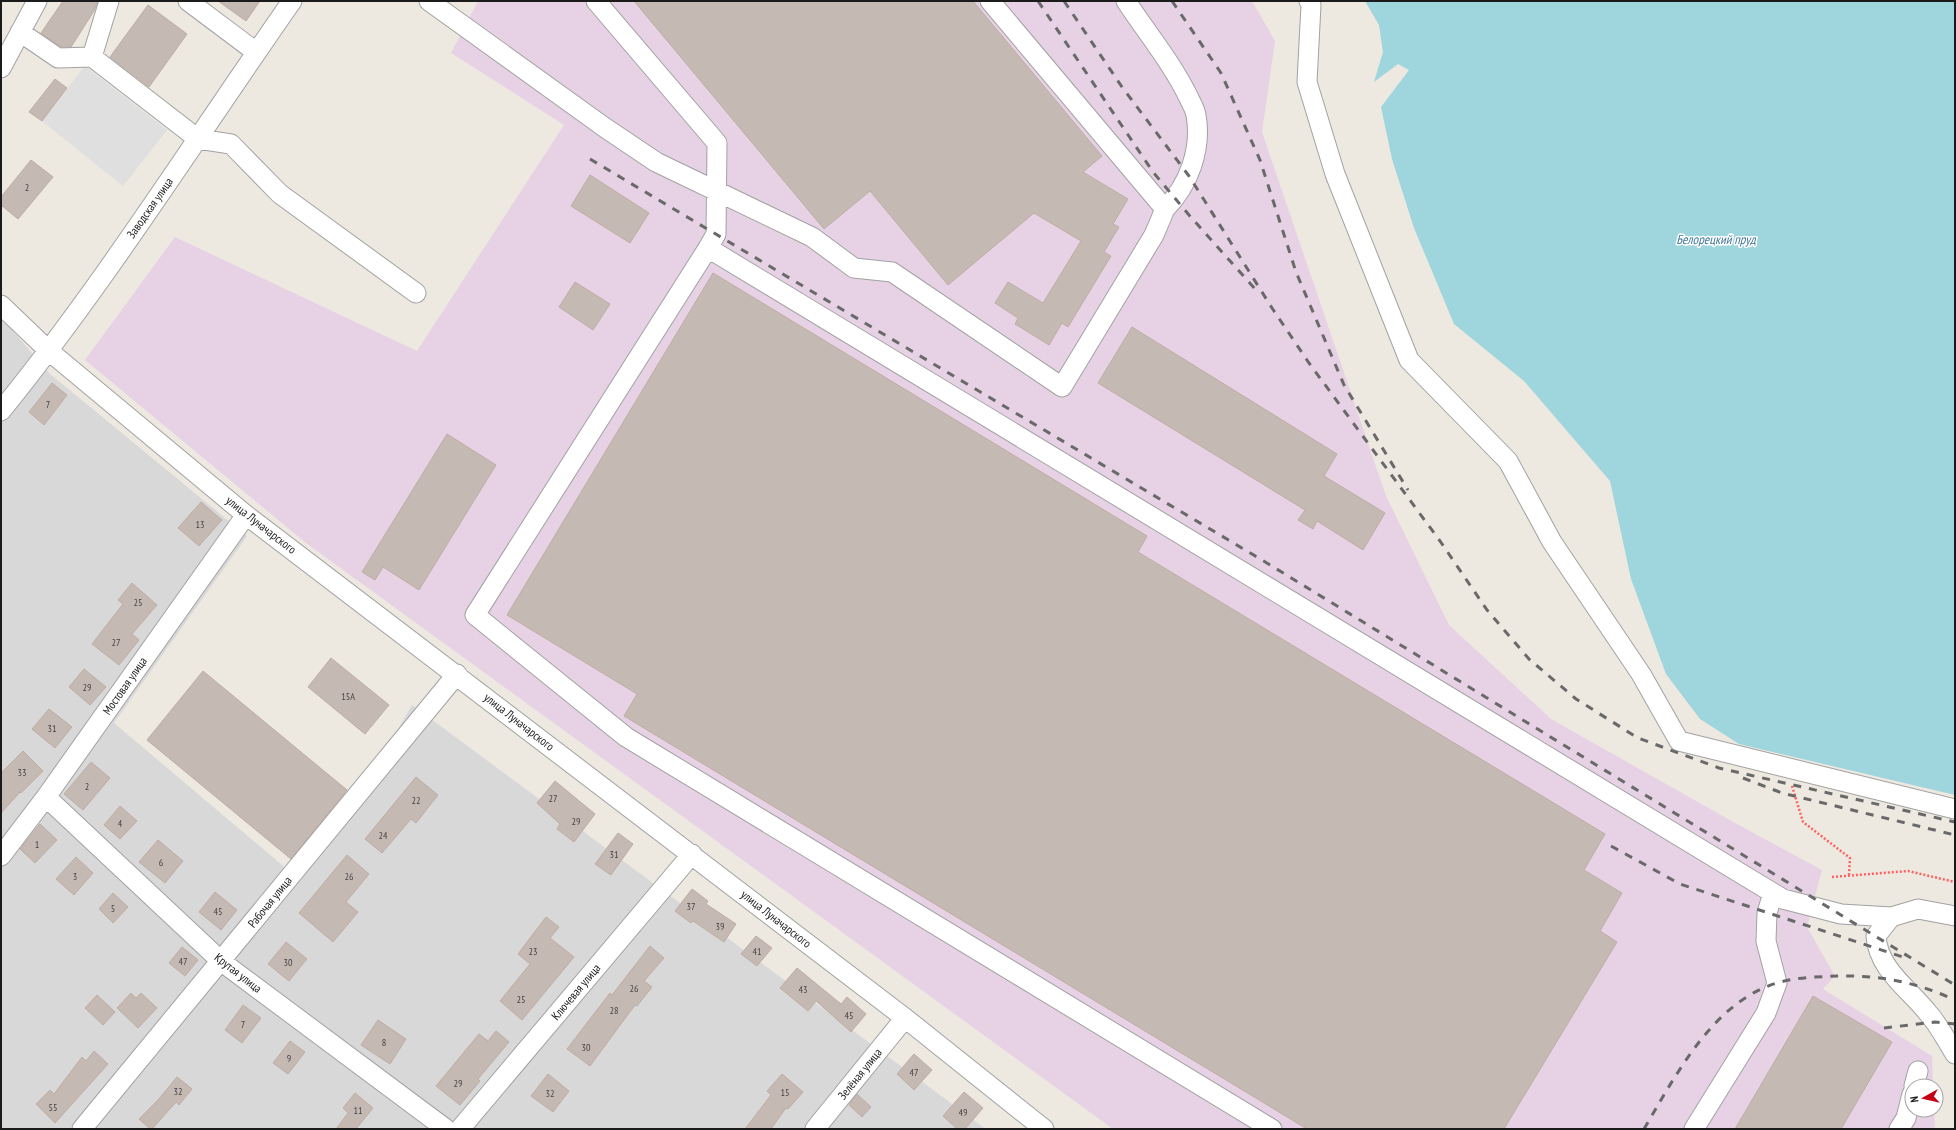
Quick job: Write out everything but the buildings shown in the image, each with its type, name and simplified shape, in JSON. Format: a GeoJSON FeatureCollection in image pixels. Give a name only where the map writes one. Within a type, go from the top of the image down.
{"type":"FeatureCollection","features":[{"type":"Feature","properties":{"kind":"street"},"geometry":{"type":"LineString","coordinates":[[1,68],[37,1]]}},
{"type":"Feature","properties":{"kind":"street"},"geometry":{"type":"LineString","coordinates":[[92,57],[109,1]]}},
{"type":"Feature","properties":{"kind":"street"},"geometry":{"type":"LineString","coordinates":[[188,1],[256,52]]}},
{"type":"Feature","properties":{"kind":"street","name":"Заводская улица"},"geometry":{"type":"LineString","coordinates":[[1,411],[49,351],[198,139],[292,1]]}},
{"type":"Feature","properties":{"kind":"street"},"geometry":{"type":"LineString","coordinates":[[429,1],[656,162],[812,237],[854,268],[892,272],[1062,386],[1154,235],[1165,209],[1175,199],[1189,176],[1197,146],[1196,114],[1180,80],[1126,1]]}},
{"type":"Feature","properties":{"kind":"street"},"geometry":{"type":"LineString","coordinates":[[596,1],[717,143],[716,234],[475,615],[626,737],[1272,1129]]}},
{"type":"Feature","properties":{"kind":"street"},"geometry":{"type":"LineString","coordinates":[[990,1],[1165,209]]}},
{"type":"Feature","properties":{"kind":"street"},"geometry":{"type":"LineString","coordinates":[[1309,1],[1311,5],[1307,82],[1335,174],[1409,360],[1508,461],[1552,542],[1641,674],[1679,741],[1791,770],[1955,809]]}},
{"type":"Feature","properties":{"kind":"street"},"geometry":{"type":"LineString","coordinates":[[20,32],[58,58],[92,57],[198,139],[230,144],[280,194],[416,293]]}},
{"type":"Feature","properties":{"kind":"street"},"geometry":{"type":"LineString","coordinates":[[708,248],[1783,899],[1841,914],[1891,917],[1918,909],[1955,916]]}},
{"type":"Feature","properties":{"kind":"street","name":"улица Луначарского"},"geometry":{"type":"LineString","coordinates":[[1,305],[49,351],[246,515],[692,854],[905,1018],[1044,1129]]}},
{"type":"Feature","properties":{"kind":"street","name":"Мостовая улица"},"geometry":{"type":"LineString","coordinates":[[1,856],[46,797],[246,515]]}},
{"type":"Feature","properties":{"kind":"street","name":"Рабочая улица"},"geometry":{"type":"LineString","coordinates":[[82,1129],[222,962],[457,674]]}},
{"type":"Feature","properties":{"kind":"street","name":"Крутая улица"},"geometry":{"type":"LineString","coordinates":[[46,797],[222,962],[446,1129]]}},
{"type":"Feature","properties":{"kind":"street","name":"Ключевая улица"},"geometry":{"type":"LineString","coordinates":[[460,1129],[692,854]]}},
{"type":"Feature","properties":{"kind":"street"},"geometry":{"type":"LineString","coordinates":[[1694,1129],[1766,1013],[1777,983],[1766,941],[1767,913],[1773,893]]}},
{"type":"Feature","properties":{"kind":"street"},"geometry":{"type":"LineString","coordinates":[[1891,917],[1876,936],[1877,948],[1896,979],[1928,1012],[1955,1054]]}},
{"type":"Feature","properties":{"kind":"street","name":"Зелёная улица"},"geometry":{"type":"LineString","coordinates":[[815,1129],[905,1018]]}},
{"type":"Feature","properties":{"kind":"street"},"geometry":{"type":"LineString","coordinates":[[1899,1129],[1906,1118]]}},
{"type":"Feature","properties":{"kind":"path"},"geometry":{"type":"LineString","coordinates":[[1791,770],[1791,783],[1803,822],[1850,858],[1849,875]]}},
{"type":"Feature","properties":{"kind":"path"},"geometry":{"type":"LineString","coordinates":[[1832,877],[1908,872],[1955,882]]}},
{"type":"Feature","properties":{"kind":"shaded area"},"geometry":{"type":"Polygon","coordinates":[[[478,1],[1252,1],[1275,41],[1262,132],[1386,496],[1449,625],[1551,719],[1735,823],[1822,870],[1807,927],[1835,976],[1823,989],[1932,1056],[1933,1078],[1904,1078],[1904,1118],[1934,1118],[1935,1129],[1113,1129],[306,543],[85,360],[175,237],[417,351],[564,125],[451,53],[478,1]]]}},
{"type":"Feature","properties":{"kind":"shaded area"},"geometry":{"type":"Polygon","coordinates":[[[85,66],[167,130],[123,186],[42,121],[85,66]]]}},
{"type":"Feature","properties":{"kind":"shaded area"},"geometry":{"type":"Polygon","coordinates":[[[1,317],[50,374],[247,536],[114,723],[288,870],[365,787],[412,705],[986,1129],[1,1129],[1,317]]]}},
{"type":"Feature","properties":{"kind":"water","name":"Белорецкий пруд"},"geometry":{"type":"Polygon","coordinates":[[[1365,1],[1955,1],[1955,795],[1739,744],[1700,719],[1666,674],[1631,579],[1610,481],[1524,381],[1454,324],[1414,228],[1392,159],[1381,107],[1409,70],[1398,64],[1374,82],[1383,52],[1379,25],[1365,1]]]}},
{"type":"Feature","properties":{"kind":"railway"},"geometry":{"type":"LineString","coordinates":[[1038,1],[1153,172],[1256,290]]}},
{"type":"Feature","properties":{"kind":"railway"},"geometry":{"type":"LineString","coordinates":[[1064,1],[1122,87],[1189,176],[1272,308],[1309,363],[1440,541],[1487,610],[1529,659],[1576,699],[1638,738],[1719,768],[1955,822]]}},
{"type":"Feature","properties":{"kind":"railway"},"geometry":{"type":"LineString","coordinates":[[1172,1],[1221,73],[1260,160],[1296,272],[1344,385],[1408,490]]}},
{"type":"Feature","properties":{"kind":"railway"},"geometry":{"type":"LineString","coordinates":[[590,159],[1262,560],[1955,985]]}},
{"type":"Feature","properties":{"kind":"railway"},"geometry":{"type":"LineString","coordinates":[[1743,778],[1782,793],[1955,835]]}},
{"type":"Feature","properties":{"kind":"railway"},"geometry":{"type":"LineString","coordinates":[[1611,846],[1680,884],[1903,957]]}},
{"type":"Feature","properties":{"kind":"railway"},"geometry":{"type":"LineString","coordinates":[[1644,1129],[1683,1064],[1715,1023],[1734,1006],[1754,993],[1777,983],[1815,977],[1853,976],[1883,978],[1912,984],[1955,1000]]}},
{"type":"Feature","properties":{"kind":"railway"},"geometry":{"type":"LineString","coordinates":[[1884,1028],[1935,1022],[1955,1024]]}}]}
